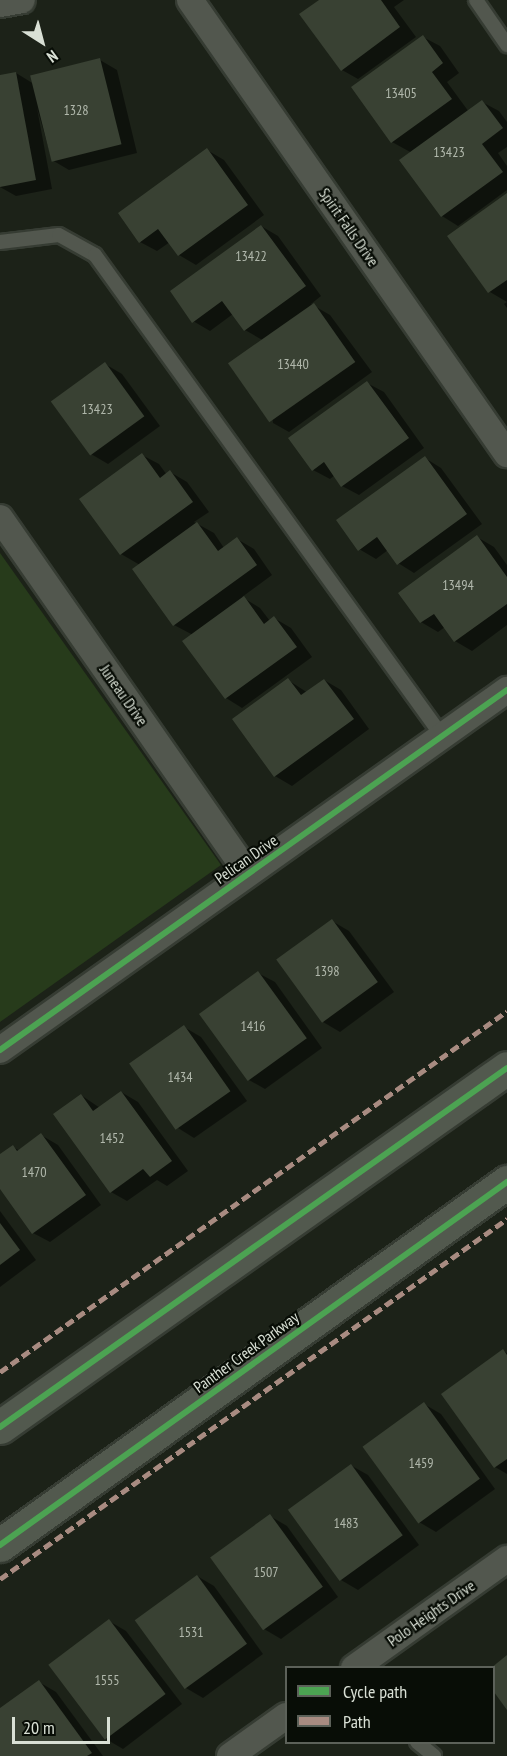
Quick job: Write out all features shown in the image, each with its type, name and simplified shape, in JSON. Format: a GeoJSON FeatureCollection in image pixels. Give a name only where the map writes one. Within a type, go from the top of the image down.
{"type":"FeatureCollection","features":[{"type":"Feature","properties":{"kind":"main road"},"geometry":{"type":"LineString","coordinates":[[0,1427],[507,1068]]}},
{"type":"Feature","properties":{"kind":"main road","name":"Panther Creek Parkway"},"geometry":{"type":"LineString","coordinates":[[0,1545],[507,1182]]}},
{"type":"Feature","properties":{"kind":"street"},"geometry":{"type":"LineString","coordinates":[[0,4],[22,0]]}},
{"type":"Feature","properties":{"kind":"street","name":"Spirit Falls Drive"},"geometry":{"type":"LineString","coordinates":[[190,0],[507,454]]}},
{"type":"Feature","properties":{"kind":"street","name":"Juneau Drive"},"geometry":{"type":"LineString","coordinates":[[0,518],[248,873]]}},
{"type":"Feature","properties":{"kind":"street","name":"Pelican Drive"},"geometry":{"type":"LineString","coordinates":[[0,1050],[507,690]]}},
{"type":"Feature","properties":{"kind":"street","name":"Polo Heights Drive"},"geometry":{"type":"LineString","coordinates":[[357,1666],[507,1559]]}},
{"type":"Feature","properties":{"kind":"street"},"geometry":{"type":"LineString","coordinates":[[230,1756],[285,1717]]}},
{"type":"Feature","properties":{"kind":"lane"},"geometry":{"type":"LineString","coordinates":[[476,0],[507,45]]}},
{"type":"Feature","properties":{"kind":"lane"},"geometry":{"type":"LineString","coordinates":[[0,242],[59,235],[95,255],[442,736]]}},
{"type":"Feature","properties":{"kind":"lane"},"geometry":{"type":"LineString","coordinates":[[418,1744],[434,1756]]}},
{"type":"Feature","properties":{"kind":"green space"},"geometry":{"type":"Polygon","coordinates":[[[0,553],[221,865],[0,1022],[0,553]]]}},
{"type":"Feature","properties":{"kind":"building"},"geometry":{"type":"Polygon","coordinates":[[[319,0],[381,0],[400,27],[341,71],[299,14],[319,0]]]}},
{"type":"Feature","properties":{"kind":"building"},"geometry":{"type":"Polygon","coordinates":[[[423,35],[443,63],[432,72],[452,99],[391,143],[351,87],[423,35]]]}},
{"type":"Feature","properties":{"kind":"building"},"geometry":{"type":"Polygon","coordinates":[[[100,58],[122,144],[52,162],[30,75],[100,58]]]}},
{"type":"Feature","properties":{"kind":"building"},"geometry":{"type":"Polygon","coordinates":[[[16,72],[36,180],[0,187],[0,75],[16,72]]]}},
{"type":"Feature","properties":{"kind":"building"},"geometry":{"type":"Polygon","coordinates":[[[482,100],[503,128],[482,144],[503,172],[441,217],[399,160],[482,100]]]}},
{"type":"Feature","properties":{"kind":"building"},"geometry":{"type":"Polygon","coordinates":[[[207,148],[248,205],[178,256],[158,229],[139,243],[118,213],[207,148]]]}},
{"type":"Feature","properties":{"kind":"building"},"geometry":{"type":"Polygon","coordinates":[[[507,193],[507,280],[488,293],[447,236],[507,193]]]}},
{"type":"Feature","properties":{"kind":"building"},"geometry":{"type":"Polygon","coordinates":[[[261,225],[306,286],[244,331],[222,301],[192,323],[170,291],[261,225]]]}},
{"type":"Feature","properties":{"kind":"building"},"geometry":{"type":"Polygon","coordinates":[[[314,303],[355,362],[269,422],[228,363],[314,303]]]}},
{"type":"Feature","properties":{"kind":"building"},"geometry":{"type":"Polygon","coordinates":[[[105,362],[144,416],[90,456],[51,401],[105,362]]]}},
{"type":"Feature","properties":{"kind":"building"},"geometry":{"type":"Polygon","coordinates":[[[367,381],[409,438],[341,487],[324,462],[312,471],[288,438],[367,381]]]}},
{"type":"Feature","properties":{"kind":"building"},"geometry":{"type":"Polygon","coordinates":[[[142,453],[160,478],[170,470],[193,502],[120,555],[79,499],[142,453]]]}},
{"type":"Feature","properties":{"kind":"building"},"geometry":{"type":"Polygon","coordinates":[[[425,456],[467,514],[397,565],[377,537],[358,551],[336,520],[425,456]]]}},
{"type":"Feature","properties":{"kind":"building"},"geometry":{"type":"Polygon","coordinates":[[[197,522],[218,551],[237,537],[257,565],[173,626],[132,569],[197,522]]]}},
{"type":"Feature","properties":{"kind":"building"},"geometry":{"type":"Polygon","coordinates":[[[477,535],[507,577],[507,604],[454,642],[434,614],[420,623],[398,593],[477,535]]]}},
{"type":"Feature","properties":{"kind":"building"},"geometry":{"type":"Polygon","coordinates":[[[244,596],[264,624],[274,616],[297,647],[225,699],[182,641],[244,596]]]}},
{"type":"Feature","properties":{"kind":"building"},"geometry":{"type":"Polygon","coordinates":[[[288,678],[301,695],[324,679],[354,719],[274,777],[232,719],[288,678]]]}},
{"type":"Feature","properties":{"kind":"building"},"geometry":{"type":"Polygon","coordinates":[[[332,919],[378,982],[322,1023],[276,960],[332,919]]]}},
{"type":"Feature","properties":{"kind":"building"},"geometry":{"type":"Polygon","coordinates":[[[258,971],[307,1038],[248,1081],[199,1014],[258,971]]]}},
{"type":"Feature","properties":{"kind":"building"},"geometry":{"type":"Polygon","coordinates":[[[184,1025],[230,1091],[176,1130],[129,1063],[184,1025]]]}},
{"type":"Feature","properties":{"kind":"building"},"geometry":{"type":"Polygon","coordinates":[[[121,1091],[172,1161],[150,1177],[143,1169],[110,1193],[53,1114],[81,1094],[93,1111],[121,1091]]]}},
{"type":"Feature","properties":{"kind":"building"},"geometry":{"type":"Polygon","coordinates":[[[41,1133],[86,1195],[32,1234],[0,1189],[0,1154],[13,1145],[17,1151],[41,1133]]]}},
{"type":"Feature","properties":{"kind":"building"},"geometry":{"type":"Polygon","coordinates":[[[0,1223],[20,1250],[0,1265],[0,1223]]]}},
{"type":"Feature","properties":{"kind":"building"},"geometry":{"type":"Polygon","coordinates":[[[503,1349],[507,1355],[507,1459],[494,1468],[441,1394],[503,1349]]]}},
{"type":"Feature","properties":{"kind":"building"},"geometry":{"type":"Polygon","coordinates":[[[424,1402],[480,1479],[418,1524],[363,1447],[424,1402]]]}},
{"type":"Feature","properties":{"kind":"building"},"geometry":{"type":"Polygon","coordinates":[[[351,1464],[403,1535],[340,1581],[288,1510],[351,1464]]]}},
{"type":"Feature","properties":{"kind":"building"},"geometry":{"type":"Polygon","coordinates":[[[270,1514],[323,1587],[263,1630],[210,1557],[270,1514]]]}},
{"type":"Feature","properties":{"kind":"building"},"geometry":{"type":"Polygon","coordinates":[[[197,1575],[247,1644],[185,1689],[135,1620],[197,1575]]]}},
{"type":"Feature","properties":{"kind":"building"},"geometry":{"type":"Polygon","coordinates":[[[109,1619],[166,1694],[105,1740],[48,1665],[109,1619]]]}},
{"type":"Feature","properties":{"kind":"building"},"geometry":{"type":"Polygon","coordinates":[[[507,1655],[507,1710],[495,1693],[493,1666],[507,1655]]]}},
{"type":"Feature","properties":{"kind":"building"},"geometry":{"type":"Polygon","coordinates":[[[39,1680],[92,1753],[87,1756],[0,1756],[0,1708],[39,1680]]]}},
{"type":"Feature","properties":{"kind":"marked path"},"geometry":{"type":"LineString","coordinates":[[0,1372],[507,1011]]}},
{"type":"Feature","properties":{"kind":"marked path"},"geometry":{"type":"LineString","coordinates":[[0,1579],[507,1219]]}},
{"type":"Feature","properties":{"kind":"cycle path"},"geometry":{"type":"LineString","coordinates":[[0,1050],[507,690]]}},
{"type":"Feature","properties":{"kind":"cycle path"},"geometry":{"type":"LineString","coordinates":[[0,1427],[507,1068]]}},
{"type":"Feature","properties":{"kind":"cycle path"},"geometry":{"type":"LineString","coordinates":[[0,1545],[507,1182]]}}]}
